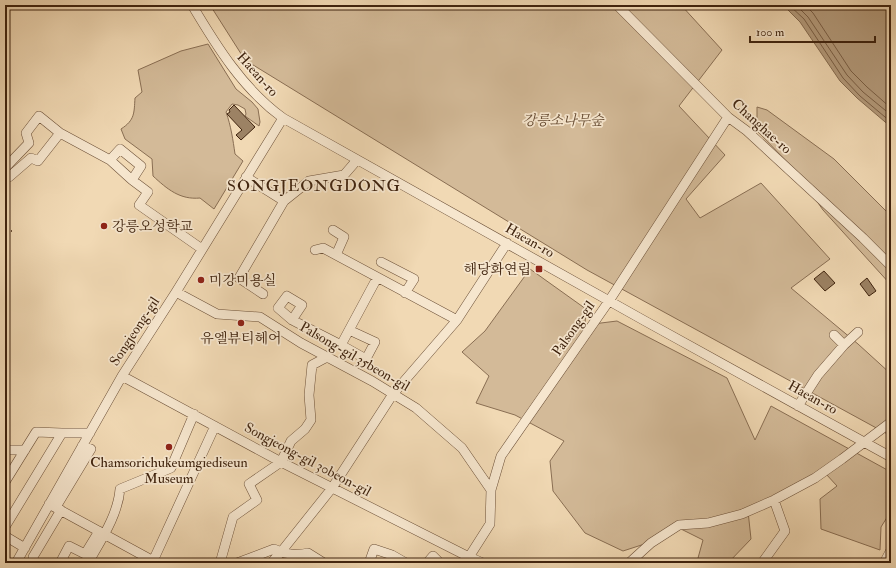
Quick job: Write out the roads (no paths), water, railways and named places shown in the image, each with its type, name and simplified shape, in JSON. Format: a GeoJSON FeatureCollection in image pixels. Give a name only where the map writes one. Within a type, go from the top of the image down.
{"type":"FeatureCollection","features":[{"type":"Feature","properties":{"kind":"street","name":"Haean-ro"},"geometry":{"type":"LineString","coordinates":[[192,5],[208,33],[233,68],[257,97],[283,118],[891,457]]}},
{"type":"Feature","properties":{"kind":"street","name":"Changhae-ro"},"geometry":{"type":"LineString","coordinates":[[617,5],[728,117],[753,136],[891,266]]}},
{"type":"Feature","properties":{"kind":"street"},"geometry":{"type":"LineString","coordinates":[[5,168],[29,143],[26,133],[39,116],[60,133],[110,160],[148,192],[139,205],[202,249]]}},
{"type":"Feature","properties":{"kind":"street","name":"Palsong-gil"},"geometry":{"type":"LineString","coordinates":[[466,560],[490,524],[491,490],[501,456],[609,301],[728,117]]}},
{"type":"Feature","properties":{"kind":"street","name":"Songjeong-gil"},"geometry":{"type":"LineString","coordinates":[[16,563],[56,507],[82,446],[122,376],[176,292],[283,118]]}},
{"type":"Feature","properties":{"kind":"street"},"geometry":{"type":"LineString","coordinates":[[5,174],[9,177],[31,158],[38,161],[60,133]]}},
{"type":"Feature","properties":{"kind":"street"},"geometry":{"type":"LineString","coordinates":[[110,160],[120,149],[141,166],[132,180]]}},
{"type":"Feature","properties":{"kind":"street"},"geometry":{"type":"LineString","coordinates":[[263,294],[239,278],[284,201],[309,181],[344,175],[357,160]]}},
{"type":"Feature","properties":{"kind":"street"},"geometry":{"type":"LineString","coordinates":[[246,177],[284,201]]}},
{"type":"Feature","properties":{"kind":"street"},"geometry":{"type":"LineString","coordinates":[[333,230],[344,237],[336,255]]}},
{"type":"Feature","properties":{"kind":"street"},"geometry":{"type":"LineString","coordinates":[[271,563],[332,488],[393,394],[457,320],[507,243]]}},
{"type":"Feature","properties":{"kind":"street"},"geometry":{"type":"LineString","coordinates":[[315,250],[323,248],[457,320]]}},
{"type":"Feature","properties":{"kind":"street"},"geometry":{"type":"LineString","coordinates":[[382,262],[414,279],[405,293]]}},
{"type":"Feature","properties":{"kind":"street"},"geometry":{"type":"LineString","coordinates":[[341,345],[377,278]]}},
{"type":"Feature","properties":{"kind":"street","name":"Palsong-gil 35beon-gil"},"geometry":{"type":"LineString","coordinates":[[176,292],[217,314],[260,317],[301,343],[416,408],[462,448],[491,490]]}},
{"type":"Feature","properties":{"kind":"street"},"geometry":{"type":"LineString","coordinates":[[292,320],[366,359],[375,342],[349,330]]}},
{"type":"Feature","properties":{"kind":"street"},"geometry":{"type":"LineString","coordinates":[[798,406],[818,375],[844,345],[858,332]]}},
{"type":"Feature","properties":{"kind":"street"},"geometry":{"type":"LineString","coordinates":[[834,335],[844,345]]}},
{"type":"Feature","properties":{"kind":"street"},"geometry":{"type":"LineString","coordinates":[[220,563],[233,517],[257,500],[250,484],[281,462],[291,441],[305,429],[311,420],[309,395],[312,365],[328,357]]}},
{"type":"Feature","properties":{"kind":"street","name":"Songjeong-gil 30beon-gil"},"geometry":{"type":"LineString","coordinates":[[122,376],[466,560],[483,563]]}},
{"type":"Feature","properties":{"kind":"street"},"geometry":{"type":"LineString","coordinates":[[60,563],[69,546],[85,554],[101,532],[119,501],[120,489],[171,468],[194,414]]}},
{"type":"Feature","properties":{"kind":"street"},"geometry":{"type":"LineString","coordinates":[[629,563],[651,543],[679,525],[708,524],[742,514],[774,500],[815,478],[891,422]]}},
{"type":"Feature","properties":{"kind":"street"},"geometry":{"type":"LineString","coordinates":[[5,536],[24,550],[32,560],[56,507],[155,562],[215,426]]}},
{"type":"Feature","properties":{"kind":"street"},"geometry":{"type":"LineString","coordinates":[[5,482],[36,432],[90,433]]}},
{"type":"Feature","properties":{"kind":"street"},"geometry":{"type":"LineString","coordinates":[[5,527],[62,433]]}},
{"type":"Feature","properties":{"kind":"street"},"geometry":{"type":"LineString","coordinates":[[5,450],[25,450]]}},
{"type":"Feature","properties":{"kind":"street"},"geometry":{"type":"LineString","coordinates":[[762,563],[785,531],[774,500]]}},
{"type":"Feature","properties":{"kind":"street"},"geometry":{"type":"LineString","coordinates":[[88,563],[101,532]]}},
{"type":"Feature","properties":{"kind":"street"},"geometry":{"type":"LineString","coordinates":[[237,563],[274,549],[286,554],[298,556],[308,553],[324,563]]}},
{"type":"Feature","properties":{"kind":"street"},"geometry":{"type":"LineString","coordinates":[[369,563],[374,549],[392,555],[406,563]]}},
{"type":"Feature","properties":{"kind":"street"},"geometry":{"type":"LineString","coordinates":[[884,563],[891,550]]}},
{"type":"Feature","properties":{"kind":"street"},"geometry":{"type":"LineString","coordinates":[[427,563],[433,556],[440,563]]}},
{"type":"Feature","properties":{"kind":"water"},"geometry":{"type":"Polygon","coordinates":[[[783,5],[891,5],[891,127],[857,98],[840,81],[800,22],[783,5]]]}},
{"type":"Feature","properties":{"kind":"place","name":"강릉오성학교"},"geometry":{"type":"Point","coordinates":[104,226]}},
{"type":"Feature","properties":{"kind":"place","name":"해당화연립"},"geometry":{"type":"Point","coordinates":[539,269]}},
{"type":"Feature","properties":{"kind":"place","name":"미강미용실"},"geometry":{"type":"Point","coordinates":[201,280]}},
{"type":"Feature","properties":{"kind":"place","name":"유엘뷰티헤어"},"geometry":{"type":"Point","coordinates":[241,323]}},
{"type":"Feature","properties":{"kind":"place","name":"Chamsorichukeumgiediseun Museum"},"geometry":{"type":"Point","coordinates":[169,447]}},
{"type":"Feature","properties":{"kind":"district","name":"SONGJEONGDONG"},"geometry":{"type":"Point","coordinates":[314,185]}},
{"type":"Feature","properties":{"kind":"park label","name":"강릉소나무숲"},"geometry":{"type":"Point","coordinates":[563,120]}}]}
